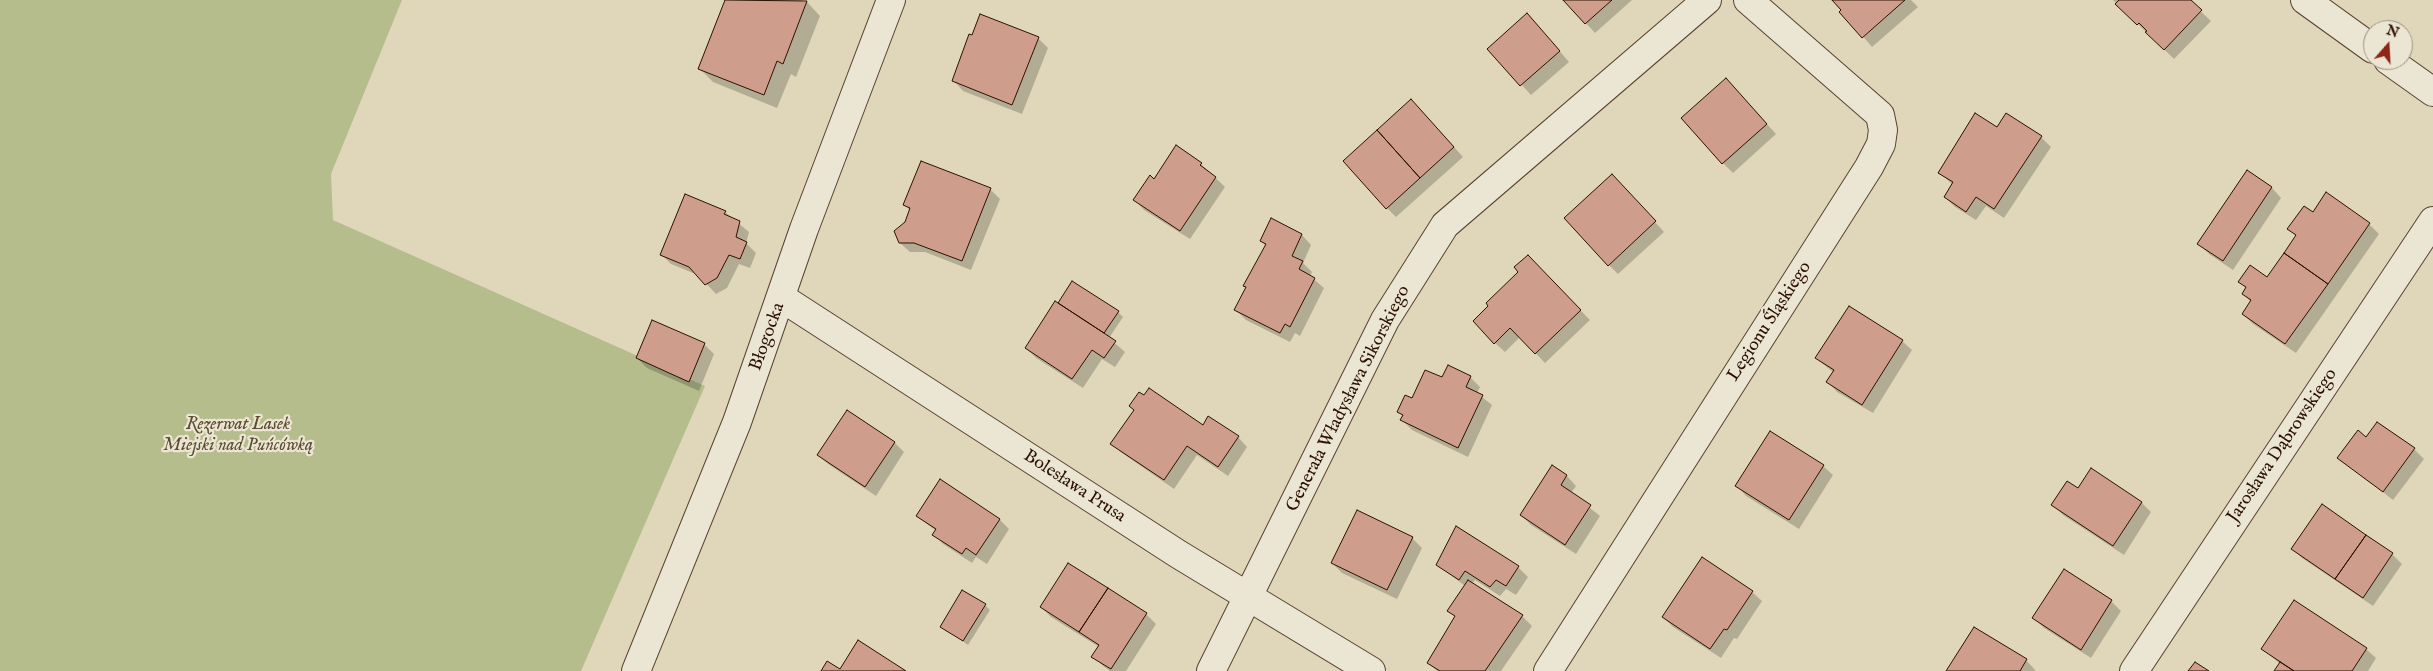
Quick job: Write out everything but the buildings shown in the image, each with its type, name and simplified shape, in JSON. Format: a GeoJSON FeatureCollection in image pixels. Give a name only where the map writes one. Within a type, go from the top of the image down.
{"type":"FeatureCollection","features":[{"type":"Feature","properties":{"kind":"street","name":"Błogocka"},"geometry":{"type":"LineString","coordinates":[[636,671],[737,422],[782,298],[804,229],[891,0]]}},
{"type":"Feature","properties":{"kind":"street","name":"Generała Władysława Sikorskiego"},"geometry":{"type":"LineString","coordinates":[[1212,671],[1386,320],[1445,225],[1707,0]]}},
{"type":"Feature","properties":{"kind":"street","name":"Legionu Śląskiego"},"geometry":{"type":"LineString","coordinates":[[1548,671],[1869,167],[1881,144],[1883,130],[1880,116],[1748,0]]}},
{"type":"Feature","properties":{"kind":"street"},"geometry":{"type":"LineString","coordinates":[[2305,0],[2363,42]]}},
{"type":"Feature","properties":{"kind":"street"},"geometry":{"type":"LineString","coordinates":[[2402,70],[2433,92]]}},
{"type":"Feature","properties":{"kind":"street","name":"Jarosława Dąbrowskiego"},"geometry":{"type":"LineString","coordinates":[[2134,671],[2433,221]]}},
{"type":"Feature","properties":{"kind":"street","name":"Bolesława Prusa"},"geometry":{"type":"LineString","coordinates":[[782,298],[1178,554],[1371,671]]}},
{"type":"Feature","properties":{"kind":"green space","name":"Rezerwat Lasek Miejski nad Puńcówką"},"geometry":{"type":"Polygon","coordinates":[[[0,0],[402,0],[331,174],[333,220],[705,386],[581,671],[0,671],[0,0]]]}}]}
